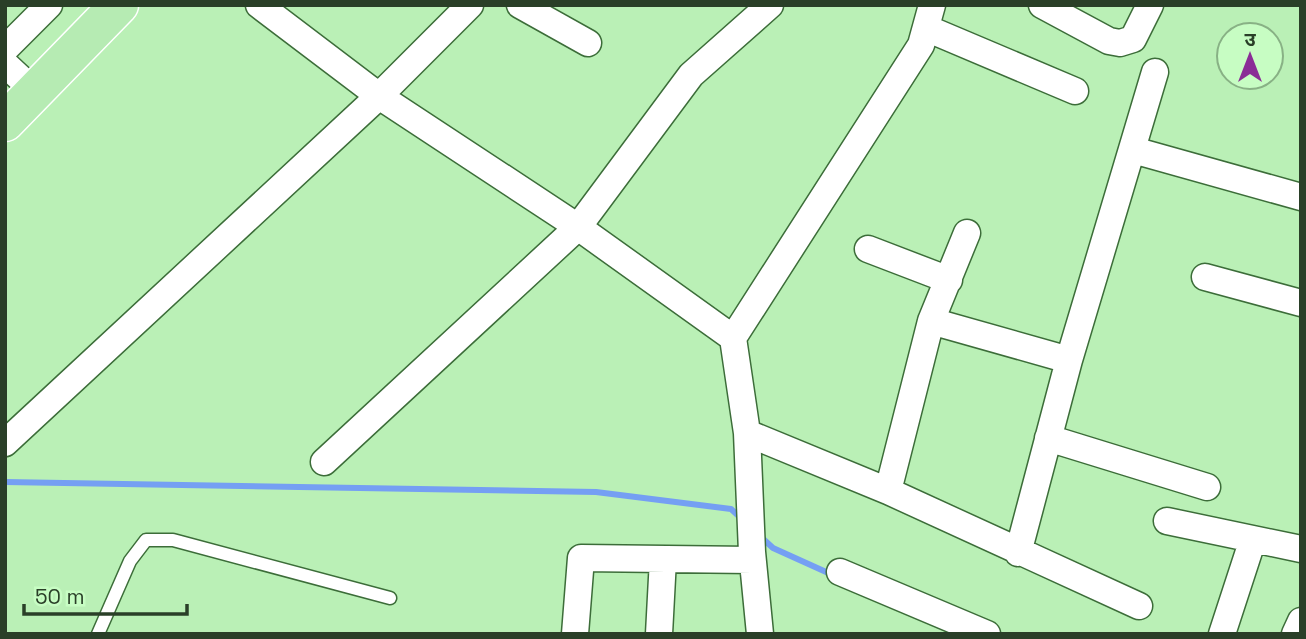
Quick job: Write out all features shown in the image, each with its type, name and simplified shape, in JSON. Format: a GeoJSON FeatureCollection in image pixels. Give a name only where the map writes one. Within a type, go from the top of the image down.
{"type":"FeatureCollection","features":[{"type":"Feature","properties":{"kind":"main road"},"geometry":{"type":"LineString","coordinates":[[5,122],[119,5]]}},
{"type":"Feature","properties":{"kind":"street"},"geometry":{"type":"LineString","coordinates":[[5,49],[49,5]]}},
{"type":"Feature","properties":{"kind":"street"},"geometry":{"type":"LineString","coordinates":[[259,5],[379,96],[578,227],[733,338]]}},
{"type":"Feature","properties":{"kind":"street"},"geometry":{"type":"LineString","coordinates":[[5,443],[379,96],[470,5]]}},
{"type":"Feature","properties":{"kind":"street"},"geometry":{"type":"LineString","coordinates":[[520,5],[588,43]]}},
{"type":"Feature","properties":{"kind":"street"},"geometry":{"type":"LineString","coordinates":[[324,462],[578,227],[691,75],[770,5]]}},
{"type":"Feature","properties":{"kind":"street"},"geometry":{"type":"LineString","coordinates":[[1042,5],[1109,41],[1120,43],[1133,39],[1150,5]]}},
{"type":"Feature","properties":{"kind":"street"},"geometry":{"type":"LineString","coordinates":[[760,634],[752,556],[747,433],[733,338],[921,45],[929,14],[1075,91]]}},
{"type":"Feature","properties":{"kind":"street"},"geometry":{"type":"LineString","coordinates":[[5,64],[35,92]]}},
{"type":"Feature","properties":{"kind":"street"},"geometry":{"type":"LineString","coordinates":[[1018,553],[1069,360],[1155,72]]}},
{"type":"Feature","properties":{"kind":"street"},"geometry":{"type":"LineString","coordinates":[[1133,150],[1301,197]]}},
{"type":"Feature","properties":{"kind":"street"},"geometry":{"type":"LineString","coordinates":[[888,491],[931,321],[967,233]]}},
{"type":"Feature","properties":{"kind":"street"},"geometry":{"type":"LineString","coordinates":[[868,249],[949,280]]}},
{"type":"Feature","properties":{"kind":"street"},"geometry":{"type":"LineString","coordinates":[[1205,277],[1301,303]]}},
{"type":"Feature","properties":{"kind":"street"},"geometry":{"type":"LineString","coordinates":[[931,321],[1069,360]]}},
{"type":"Feature","properties":{"kind":"street"},"geometry":{"type":"LineString","coordinates":[[747,433],[888,491],[1018,553],[1139,606]]}},
{"type":"Feature","properties":{"kind":"street"},"geometry":{"type":"LineString","coordinates":[[1048,438],[1207,487]]}},
{"type":"Feature","properties":{"kind":"street"},"geometry":{"type":"LineString","coordinates":[[1167,521],[1301,550]]}},
{"type":"Feature","properties":{"kind":"street"},"geometry":{"type":"LineString","coordinates":[[1222,634],[1253,539]]}},
{"type":"Feature","properties":{"kind":"street"},"geometry":{"type":"LineString","coordinates":[[575,634],[581,558],[752,556]]}},
{"type":"Feature","properties":{"kind":"street"},"geometry":{"type":"LineString","coordinates":[[659,634],[663,559]]}},
{"type":"Feature","properties":{"kind":"street"},"geometry":{"type":"LineString","coordinates":[[840,572],[987,634]]}},
{"type":"Feature","properties":{"kind":"street"},"geometry":{"type":"LineString","coordinates":[[1295,634],[1301,621]]}},
{"type":"Feature","properties":{"kind":"lane"},"geometry":{"type":"LineString","coordinates":[[98,634],[130,561],[146,540],[173,540],[390,598]]}},
{"type":"Feature","properties":{"kind":"waterway"},"geometry":{"type":"LineString","coordinates":[[5,482],[596,492],[731,509],[743,520]]}},
{"type":"Feature","properties":{"kind":"waterway"},"geometry":{"type":"LineString","coordinates":[[759,535],[773,548],[835,576]]}}]}
